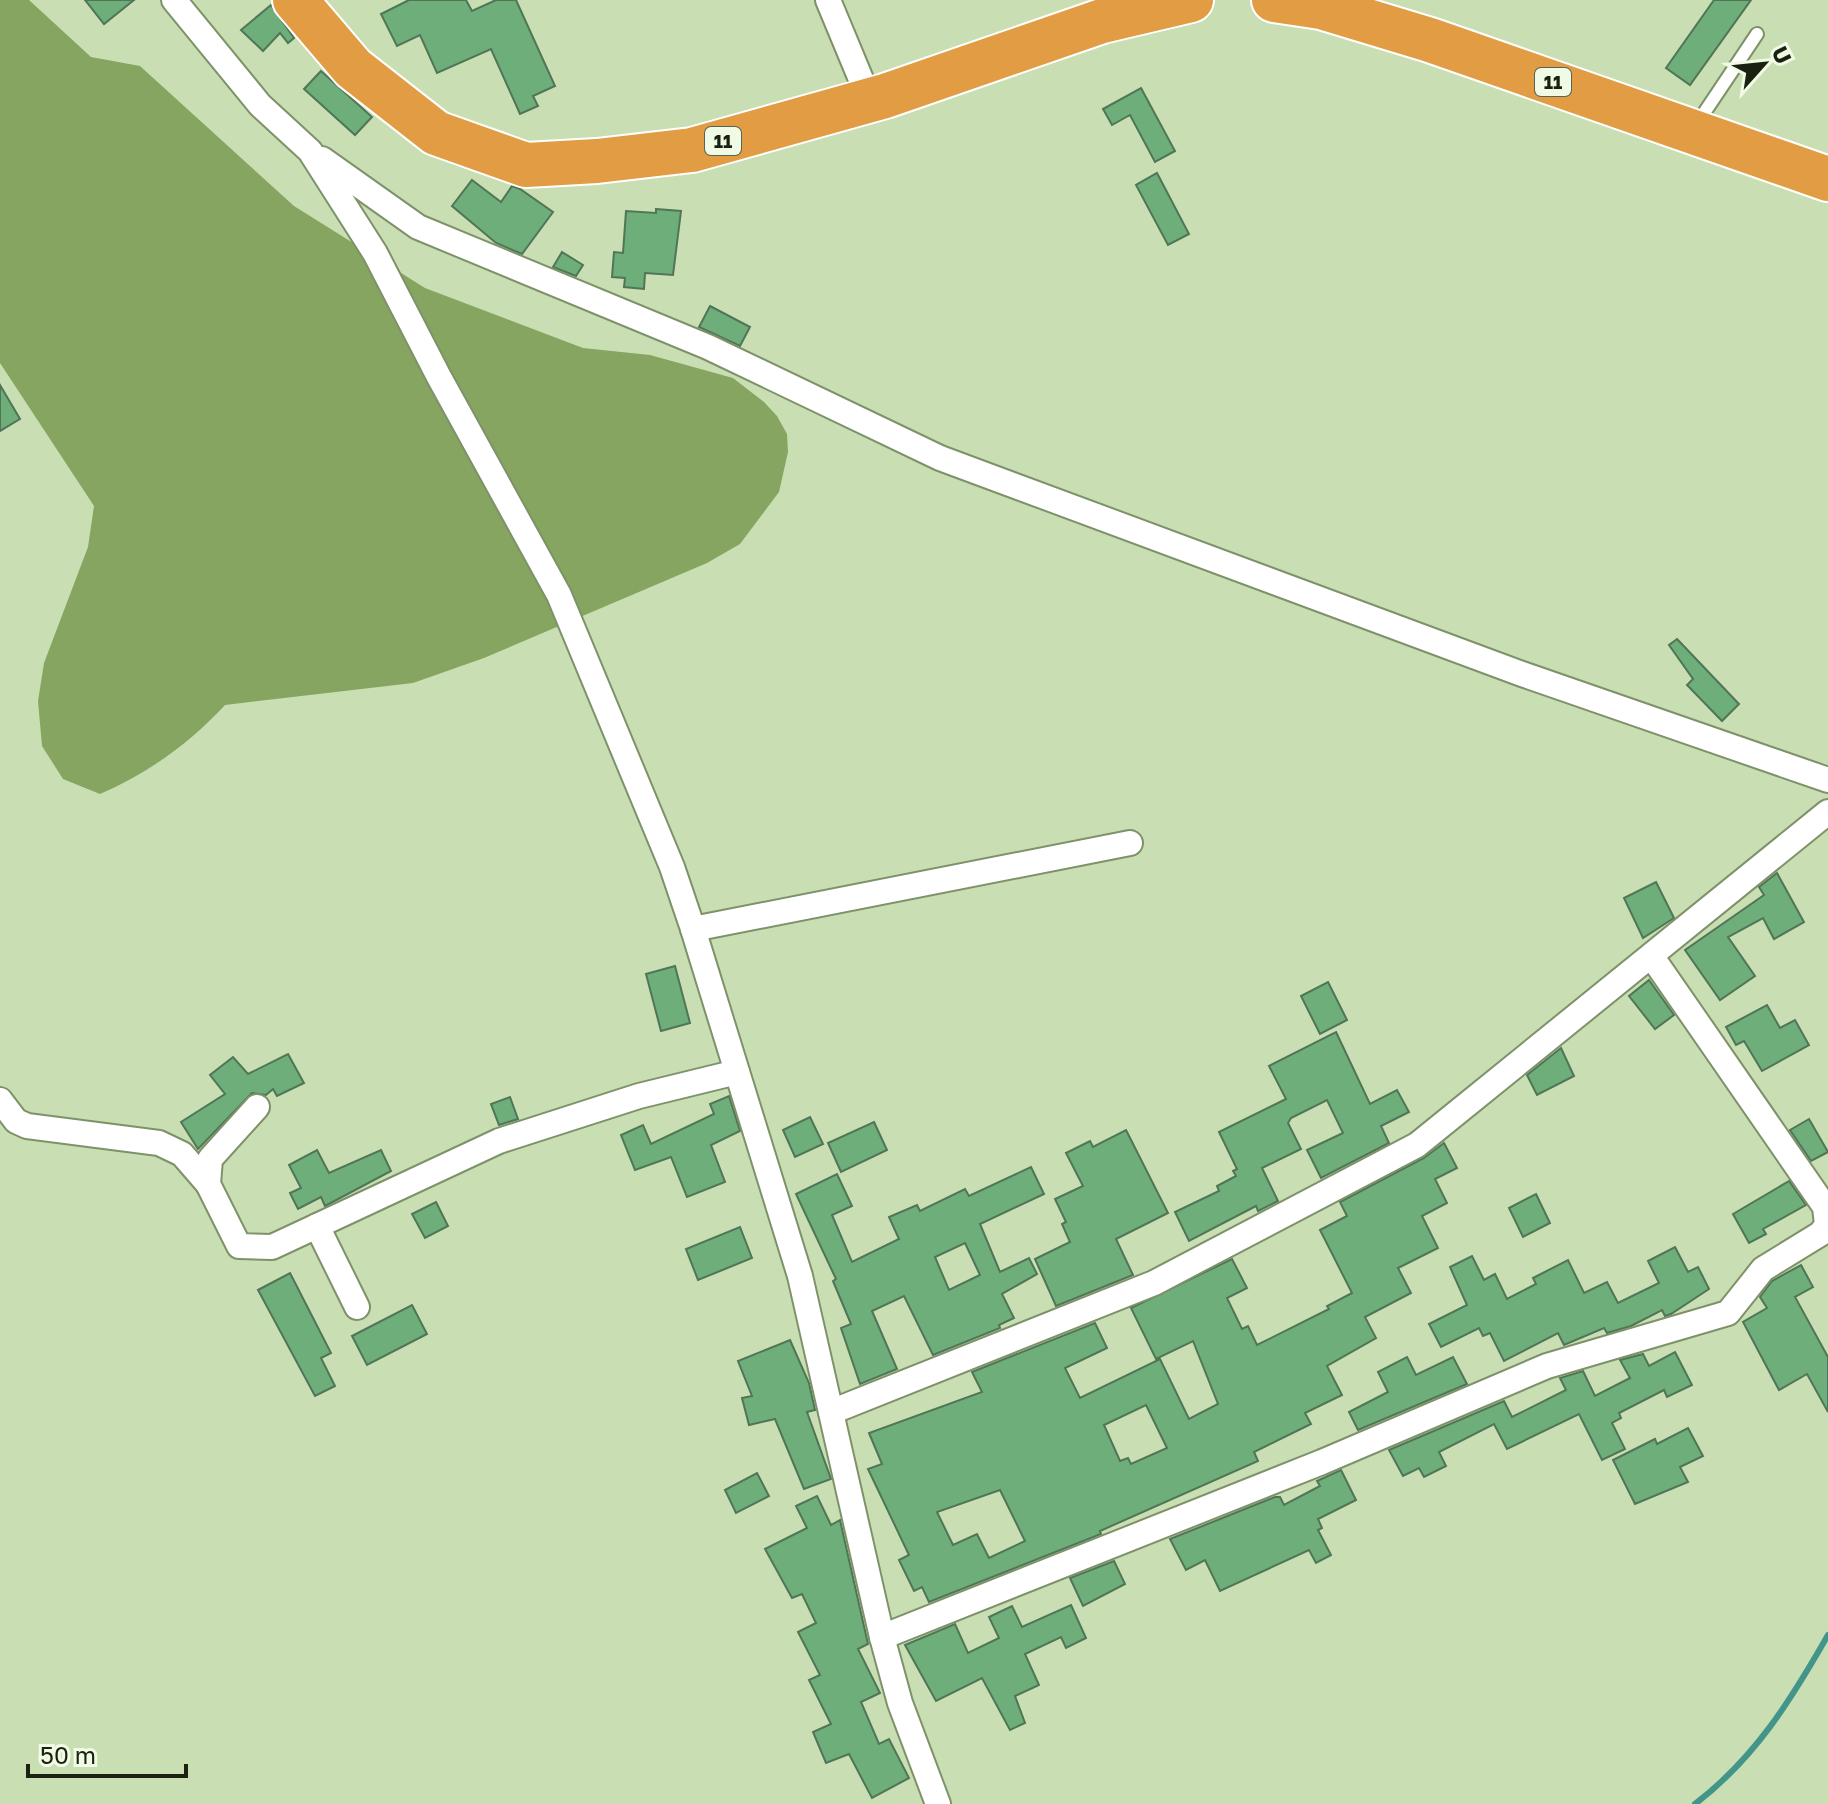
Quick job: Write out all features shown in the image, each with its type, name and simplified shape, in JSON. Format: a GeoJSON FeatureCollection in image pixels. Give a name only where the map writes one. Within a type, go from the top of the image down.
{"type":"FeatureCollection","features":[{"type":"Feature","properties":{"kind":"highway","name":"11"},"geometry":{"type":"LineString","coordinates":[[295,0],[353,68],[436,133],[526,165],[597,161],[692,150],[870,101],[1102,21],[1191,0]]}},
{"type":"Feature","properties":{"kind":"highway","name":"11"},"geometry":{"type":"LineString","coordinates":[[1274,0],[1321,7],[1430,40],[1828,179]]}},
{"type":"Feature","properties":{"kind":"street"},"geometry":{"type":"LineString","coordinates":[[174,0],[260,105],[310,151],[418,227],[708,347],[940,458],[1522,674],[1828,780]]}},
{"type":"Feature","properties":{"kind":"street"},"geometry":{"type":"LineString","coordinates":[[828,0],[870,101]]}},
{"type":"Feature","properties":{"kind":"street"},"geometry":{"type":"LineString","coordinates":[[310,151],[375,253],[559,595],[672,867],[800,1276],[882,1637],[900,1703],[938,1804]]}},
{"type":"Feature","properties":{"kind":"street"},"geometry":{"type":"LineString","coordinates":[[831,1412],[1154,1283],[1377,1167],[1446,1123],[1828,812]]}},
{"type":"Feature","properties":{"kind":"street"},"geometry":{"type":"LineString","coordinates":[[693,929],[1130,843]]}},
{"type":"Feature","properties":{"kind":"street"},"geometry":{"type":"LineString","coordinates":[[882,1637],[1322,1462],[1547,1366],[1728,1313],[1763,1269],[1820,1234],[1827,1225],[1825,1207],[1652,957]]}},
{"type":"Feature","properties":{"kind":"street"},"geometry":{"type":"LineString","coordinates":[[0,1100],[16,1121],[27,1126],[159,1143],[182,1154],[208,1184],[239,1246],[272,1247],[499,1141],[639,1096],[737,1072]]}},
{"type":"Feature","properties":{"kind":"street"},"geometry":{"type":"LineString","coordinates":[[208,1184],[210,1159],[257,1107]]}},
{"type":"Feature","properties":{"kind":"street"},"geometry":{"type":"LineString","coordinates":[[317,1226],[357,1307]]}},
{"type":"Feature","properties":{"kind":"lane"},"geometry":{"type":"LineString","coordinates":[[1692,131],[1757,34]]}},
{"type":"Feature","properties":{"kind":"green space"},"geometry":{"type":"Polygon","coordinates":[[[0,0],[29,0],[91,57],[140,66],[294,206],[425,288],[583,348],[650,355],[733,378],[764,402],[787,434],[788,452],[779,492],[740,544],[707,563],[484,658],[413,683],[225,705],[167,756],[135,777],[100,794],[63,779],[42,746],[38,701],[44,663],[88,547],[94,506],[0,363],[0,0]]]}},
{"type":"Feature","properties":{"kind":"building"},"geometry":{"type":"Polygon","coordinates":[[[85,0],[134,0],[104,24],[85,0]]]}},
{"type":"Feature","properties":{"kind":"building"},"geometry":{"type":"Polygon","coordinates":[[[409,0],[466,0],[472,11],[496,0],[516,0],[555,86],[533,96],[538,106],[520,114],[491,49],[437,73],[420,35],[397,46],[381,14],[409,0]]]}},
{"type":"Feature","properties":{"kind":"building"},"geometry":{"type":"Polygon","coordinates":[[[1714,0],[1751,0],[1690,85],[1666,68],[1714,0]]]}},
{"type":"Feature","properties":{"kind":"building"},"geometry":{"type":"Polygon","coordinates":[[[271,5],[294,38],[288,43],[280,33],[263,51],[241,30],[271,5]]]}},
{"type":"Feature","properties":{"kind":"building"},"geometry":{"type":"Polygon","coordinates":[[[321,71],[372,117],[355,135],[304,89],[321,71]]]}},
{"type":"Feature","properties":{"kind":"building"},"geometry":{"type":"Polygon","coordinates":[[[1141,88],[1175,151],[1155,162],[1130,115],[1112,125],[1103,109],[1141,88]]]}},
{"type":"Feature","properties":{"kind":"building"},"geometry":{"type":"Polygon","coordinates":[[[1157,173],[1189,234],[1168,245],[1136,185],[1157,173]]]}},
{"type":"Feature","properties":{"kind":"building"},"geometry":{"type":"Polygon","coordinates":[[[472,180],[501,202],[512,186],[553,212],[522,254],[496,243],[452,206],[472,180]]]}},
{"type":"Feature","properties":{"kind":"building"},"geometry":{"type":"Polygon","coordinates":[[[656,209],[681,211],[673,275],[645,273],[644,289],[624,287],[625,278],[612,277],[614,252],[623,253],[626,211],[656,213],[656,209]]]}},
{"type":"Feature","properties":{"kind":"building"},"geometry":{"type":"Polygon","coordinates":[[[562,252],[583,265],[576,276],[553,267],[562,252]]]}},
{"type":"Feature","properties":{"kind":"building"},"geometry":{"type":"Polygon","coordinates":[[[710,306],[750,327],[740,346],[699,327],[710,306]]]}},
{"type":"Feature","properties":{"kind":"building"},"geometry":{"type":"Polygon","coordinates":[[[0,385],[20,419],[0,431],[0,385]]]}},
{"type":"Feature","properties":{"kind":"building"},"geometry":{"type":"Polygon","coordinates":[[[1677,639],[1739,704],[1722,721],[1687,685],[1693,679],[1669,645],[1677,639]]]}},
{"type":"Feature","properties":{"kind":"building"},"geometry":{"type":"Polygon","coordinates":[[[1777,873],[1804,922],[1774,939],[1763,918],[1728,937],[1755,976],[1720,1000],[1685,950],[1764,895],[1759,887],[1777,873]]]}},
{"type":"Feature","properties":{"kind":"building"},"geometry":{"type":"Polygon","coordinates":[[[1656,882],[1674,918],[1643,938],[1624,898],[1656,882]]]}},
{"type":"Feature","properties":{"kind":"building"},"geometry":{"type":"Polygon","coordinates":[[[675,966],[690,1023],[661,1031],[646,974],[675,966]]]}},
{"type":"Feature","properties":{"kind":"building"},"geometry":{"type":"Polygon","coordinates":[[[1649,980],[1674,1015],[1655,1029],[1629,996],[1649,980]]]}},
{"type":"Feature","properties":{"kind":"building"},"geometry":{"type":"Polygon","coordinates":[[[1328,982],[1347,1020],[1320,1034],[1301,996],[1328,982]]]}},
{"type":"Feature","properties":{"kind":"building"},"geometry":{"type":"Polygon","coordinates":[[[1767,1005],[1780,1028],[1795,1020],[1809,1045],[1762,1071],[1744,1041],[1736,1045],[1726,1027],[1767,1005]]]}},
{"type":"Feature","properties":{"kind":"building"},"geometry":{"type":"Polygon","coordinates":[[[1336,1032],[1370,1104],[1397,1090],[1409,1112],[1381,1126],[1389,1143],[1321,1178],[1307,1150],[1343,1133],[1327,1100],[1291,1118],[1288,1123],[1301,1149],[1262,1168],[1278,1201],[1258,1211],[1256,1206],[1189,1241],[1175,1212],[1219,1191],[1217,1186],[1236,1176],[1233,1171],[1237,1169],[1219,1132],[1286,1099],[1269,1066],[1336,1032]]]}},
{"type":"Feature","properties":{"kind":"building"},"geometry":{"type":"Polygon","coordinates":[[[1561,1048],[1574,1076],[1537,1095],[1527,1075],[1561,1048]]]}},
{"type":"Feature","properties":{"kind":"building"},"geometry":{"type":"Polygon","coordinates":[[[288,1054],[304,1083],[277,1096],[273,1089],[266,1095],[252,1093],[198,1149],[181,1122],[225,1094],[210,1075],[233,1057],[248,1074],[288,1054]]]}},
{"type":"Feature","properties":{"kind":"building"},"geometry":{"type":"Polygon","coordinates":[[[729,1096],[740,1131],[711,1145],[725,1182],[687,1197],[671,1157],[635,1170],[621,1135],[643,1125],[651,1144],[714,1114],[710,1104],[729,1096]]]}},
{"type":"Feature","properties":{"kind":"building"},"geometry":{"type":"Polygon","coordinates":[[[510,1097],[518,1119],[499,1125],[491,1104],[510,1097]]]}},
{"type":"Feature","properties":{"kind":"building"},"geometry":{"type":"Polygon","coordinates":[[[810,1117],[823,1144],[795,1157],[783,1130],[810,1117]]]}},
{"type":"Feature","properties":{"kind":"building"},"geometry":{"type":"Polygon","coordinates":[[[1809,1119],[1828,1152],[1811,1161],[1790,1130],[1809,1119]]]}},
{"type":"Feature","properties":{"kind":"building"},"geometry":{"type":"Polygon","coordinates":[[[874,1122],[887,1150],[841,1172],[828,1143],[874,1122]]]}},
{"type":"Feature","properties":{"kind":"building"},"geometry":{"type":"Polygon","coordinates":[[[1126,1130],[1168,1213],[1116,1239],[1133,1275],[1056,1306],[1035,1259],[1070,1242],[1062,1224],[1066,1222],[1055,1199],[1083,1186],[1066,1153],[1090,1141],[1093,1147],[1126,1130]]]}},
{"type":"Feature","properties":{"kind":"building"},"geometry":{"type":"Polygon","coordinates":[[[1444,1143],[1457,1168],[1435,1179],[1447,1203],[1422,1216],[1438,1248],[1398,1268],[1411,1293],[1365,1317],[1376,1338],[1327,1366],[1342,1395],[1305,1413],[1311,1424],[1254,1452],[1258,1461],[1100,1531],[1101,1534],[929,1602],[922,1587],[914,1591],[899,1560],[909,1555],[868,1469],[882,1464],[869,1433],[982,1392],[972,1372],[1095,1323],[1107,1348],[1065,1368],[1080,1398],[1160,1359],[1189,1419],[1218,1404],[1193,1341],[1156,1359],[1131,1308],[1232,1259],[1247,1288],[1227,1298],[1242,1329],[1248,1326],[1257,1345],[1329,1309],[1327,1306],[1352,1293],[1320,1230],[1347,1216],[1340,1202],[1424,1158],[1444,1143]],[[1146,1405],[1104,1425],[1120,1461],[1128,1458],[1131,1464],[1167,1448],[1146,1405]],[[1000,1490],[937,1512],[953,1545],[977,1534],[989,1558],[1025,1541],[1000,1490]]]}},
{"type":"Feature","properties":{"kind":"building"},"geometry":{"type":"Polygon","coordinates":[[[317,1150],[329,1173],[381,1150],[391,1171],[325,1206],[321,1197],[298,1209],[290,1193],[301,1188],[289,1165],[317,1150]]]}},
{"type":"Feature","properties":{"kind":"building"},"geometry":{"type":"Polygon","coordinates":[[[1031,1167],[1044,1194],[980,1224],[1000,1272],[1029,1258],[1037,1274],[1002,1294],[1014,1318],[999,1325],[1000,1328],[933,1355],[904,1296],[872,1311],[897,1369],[860,1384],[841,1328],[851,1324],[833,1281],[836,1279],[796,1194],[837,1174],[852,1206],[832,1215],[852,1262],[899,1239],[889,1217],[917,1205],[920,1211],[965,1189],[969,1196],[1031,1167]],[[965,1243],[935,1257],[949,1290],[980,1275],[965,1243]]]}},
{"type":"Feature","properties":{"kind":"building"},"geometry":{"type":"Polygon","coordinates":[[[1789,1181],[1806,1205],[1763,1229],[1766,1234],[1749,1243],[1733,1214],[1789,1181]]]}},
{"type":"Feature","properties":{"kind":"building"},"geometry":{"type":"Polygon","coordinates":[[[1536,1194],[1550,1223],[1523,1237],[1509,1208],[1536,1194]]]}},
{"type":"Feature","properties":{"kind":"building"},"geometry":{"type":"Polygon","coordinates":[[[436,1202],[448,1226],[425,1238],[412,1214],[436,1202]]]}},
{"type":"Feature","properties":{"kind":"building"},"geometry":{"type":"Polygon","coordinates":[[[740,1227],[752,1258],[698,1280],[686,1249],[740,1227]]]}},
{"type":"Feature","properties":{"kind":"building"},"geometry":{"type":"Polygon","coordinates":[[[1675,1247],[1688,1272],[1698,1267],[1709,1289],[1665,1316],[1662,1310],[1631,1326],[1607,1333],[1604,1328],[1564,1345],[1558,1333],[1504,1361],[1490,1333],[1483,1336],[1479,1328],[1441,1347],[1429,1324],[1467,1305],[1450,1267],[1472,1256],[1484,1280],[1495,1274],[1507,1299],[1536,1284],[1533,1278],[1568,1260],[1584,1293],[1607,1282],[1618,1303],[1659,1283],[1648,1261],[1675,1247]]]}},
{"type":"Feature","properties":{"kind":"building"},"geometry":{"type":"Polygon","coordinates":[[[1801,1265],[1813,1287],[1795,1297],[1828,1357],[1828,1412],[1807,1374],[1779,1390],[1743,1322],[1767,1308],[1760,1297],[1772,1281],[1801,1265]]]}},
{"type":"Feature","properties":{"kind":"building"},"geometry":{"type":"Polygon","coordinates":[[[290,1273],[331,1353],[321,1358],[335,1386],[315,1396],[258,1290],[290,1273]]]}},
{"type":"Feature","properties":{"kind":"building"},"geometry":{"type":"Polygon","coordinates":[[[412,1305],[427,1334],[367,1365],[352,1336],[412,1305]]]}},
{"type":"Feature","properties":{"kind":"building"},"geometry":{"type":"Polygon","coordinates":[[[790,1340],[809,1383],[815,1410],[807,1412],[831,1479],[804,1489],[775,1419],[749,1425],[742,1398],[752,1396],[738,1361],[790,1340]]]}},
{"type":"Feature","properties":{"kind":"building"},"geometry":{"type":"Polygon","coordinates":[[[1675,1352],[1692,1385],[1667,1397],[1664,1390],[1619,1413],[1621,1418],[1612,1423],[1625,1449],[1602,1460],[1579,1414],[1507,1449],[1494,1424],[1439,1452],[1446,1466],[1424,1477],[1419,1468],[1403,1476],[1389,1450],[1504,1401],[1512,1417],[1566,1390],[1560,1378],[1583,1371],[1595,1396],[1630,1378],[1620,1360],[1643,1354],[1649,1366],[1675,1352]]]}},
{"type":"Feature","properties":{"kind":"building"},"geometry":{"type":"Polygon","coordinates":[[[1407,1357],[1416,1375],[1453,1357],[1467,1384],[1358,1430],[1349,1412],[1388,1392],[1378,1372],[1407,1357]]]}},
{"type":"Feature","properties":{"kind":"building"},"geometry":{"type":"Polygon","coordinates":[[[1688,1428],[1703,1456],[1680,1467],[1688,1482],[1635,1504],[1613,1460],[1655,1439],[1657,1444],[1688,1428]]]}},
{"type":"Feature","properties":{"kind":"building"},"geometry":{"type":"Polygon","coordinates":[[[1341,1470],[1356,1500],[1318,1519],[1322,1528],[1318,1530],[1331,1555],[1316,1563],[1309,1550],[1220,1591],[1205,1560],[1186,1570],[1170,1539],[1275,1497],[1280,1497],[1284,1505],[1320,1486],[1317,1481],[1341,1470]]]}},
{"type":"Feature","properties":{"kind":"building"},"geometry":{"type":"Polygon","coordinates":[[[757,1473],[769,1496],[736,1513],[725,1490],[757,1473]]]}},
{"type":"Feature","properties":{"kind":"building"},"geometry":{"type":"Polygon","coordinates":[[[817,1496],[831,1525],[840,1520],[868,1644],[858,1649],[880,1693],[861,1702],[879,1744],[889,1739],[909,1778],[872,1798],[849,1754],[826,1763],[813,1732],[831,1724],[809,1680],[820,1675],[798,1632],[816,1623],[802,1594],[792,1598],[765,1549],[807,1528],[796,1506],[817,1496]]]}},
{"type":"Feature","properties":{"kind":"building"},"geometry":{"type":"Polygon","coordinates":[[[1114,1561],[1125,1584],[1083,1606],[1070,1578],[1114,1561]]]}},
{"type":"Feature","properties":{"kind":"building"},"geometry":{"type":"Polygon","coordinates":[[[1071,1605],[1086,1638],[1066,1648],[1061,1637],[1025,1654],[1039,1685],[1015,1696],[1025,1723],[1010,1730],[982,1678],[936,1701],[905,1645],[955,1624],[968,1653],[999,1638],[989,1617],[1012,1606],[1022,1627],[1071,1605]]]}},
{"type":"Feature","properties":{"kind":"waterway"},"geometry":{"type":"LineString","coordinates":[[1695,1804],[1736,1767],[1770,1727],[1828,1635]]}}]}
